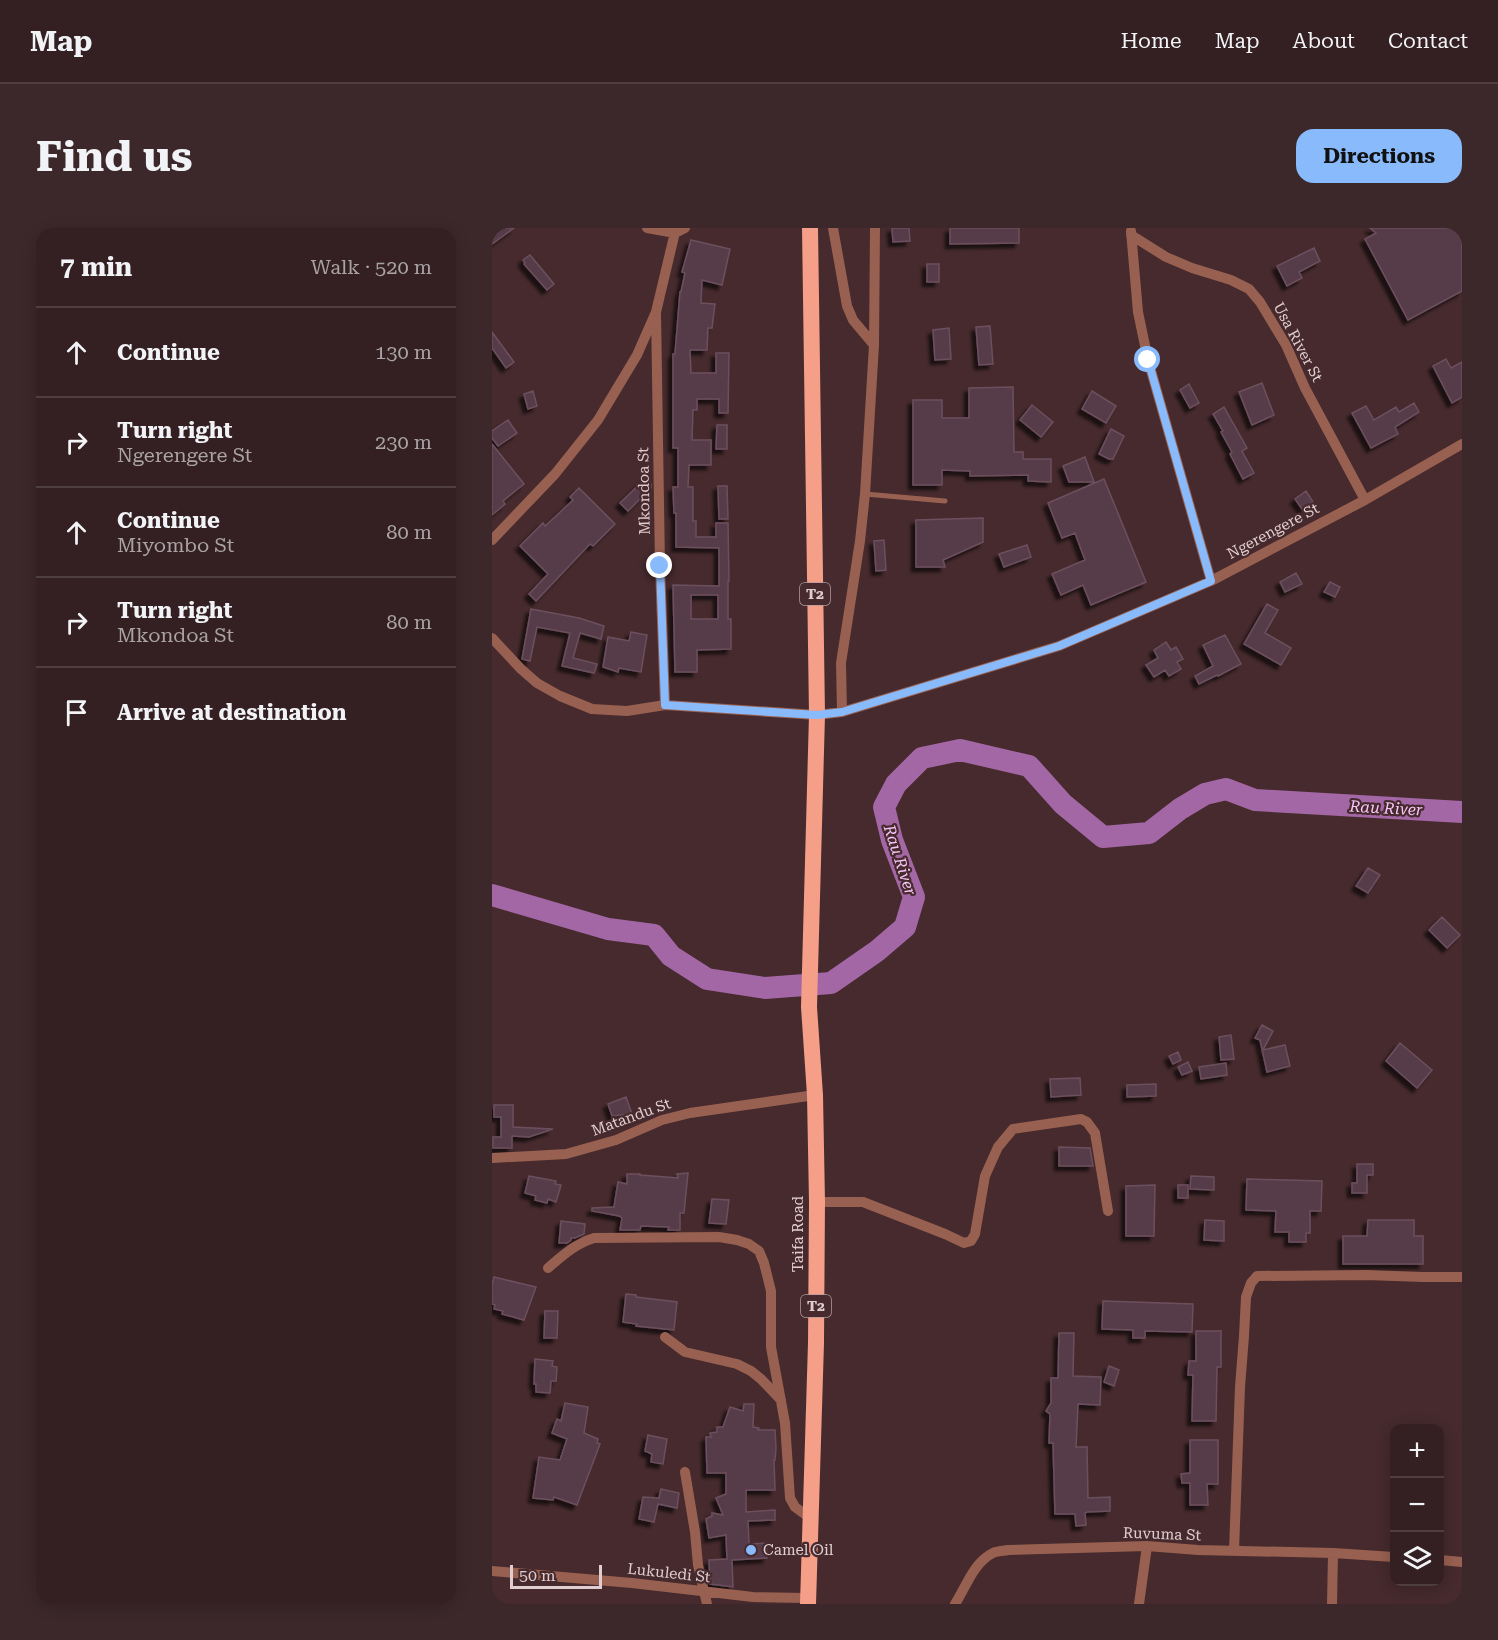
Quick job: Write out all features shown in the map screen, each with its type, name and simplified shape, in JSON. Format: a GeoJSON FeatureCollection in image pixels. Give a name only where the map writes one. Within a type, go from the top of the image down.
{"type":"FeatureCollection","features":[{"type":"Feature","properties":{"kind":"highway","name":"T2"},"geometry":{"type":"LineString","coordinates":[[810,228],[817,715]]}},
{"type":"Feature","properties":{"kind":"highway","name":"Taifa Road"},"geometry":{"type":"LineString","coordinates":[[807,1601],[816,1342],[815,1095],[809,1007],[817,715]]}},
{"type":"Feature","properties":{"kind":"street"},"geometry":{"type":"LineString","coordinates":[[492,540],[555,474],[598,420],[637,355],[656,312],[678,230],[647,228]]}},
{"type":"Feature","properties":{"kind":"street"},"geometry":{"type":"LineString","coordinates":[[833,228],[847,306],[853,320],[874,345]]}},
{"type":"Feature","properties":{"kind":"street"},"geometry":{"type":"LineString","coordinates":[[842,712],[841,663],[865,494],[874,345],[876,228]]}},
{"type":"Feature","properties":{"kind":"street"},"geometry":{"type":"LineString","coordinates":[[1131,231],[1138,312],[1148,360],[1211,581]]}},
{"type":"Feature","properties":{"kind":"street","name":"Usa River St"},"geometry":{"type":"LineString","coordinates":[[1131,231],[1166,257],[1231,280],[1249,289],[1260,302],[1286,345],[1305,388],[1365,500]]}},
{"type":"Feature","properties":{"kind":"street","name":"Mkondoa St"},"geometry":{"type":"LineString","coordinates":[[656,312],[660,566],[665,705]]}},
{"type":"Feature","properties":{"kind":"street","name":"Ngerengere St"},"geometry":{"type":"LineString","coordinates":[[492,638],[537,683],[560,696],[592,709],[627,711],[665,705],[817,715],[842,712],[1059,646],[1211,581],[1365,500],[1462,444]]}},
{"type":"Feature","properties":{"kind":"street","name":"Matandu St"},"geometry":{"type":"LineString","coordinates":[[492,1158],[566,1154],[616,1140],[662,1120],[690,1113],[815,1095]]}},
{"type":"Feature","properties":{"kind":"street"},"geometry":{"type":"LineString","coordinates":[[817,1202],[863,1202],[964,1243],[971,1241],[975,1234],[985,1176],[998,1147],[1013,1129],[1081,1119],[1087,1122],[1095,1133],[1108,1211]]}},
{"type":"Feature","properties":{"kind":"street"},"geometry":{"type":"LineString","coordinates":[[548,1268],[571,1248],[594,1238],[719,1237],[749,1244],[759,1251],[771,1291],[771,1347],[785,1422],[790,1498],[795,1507],[810,1518]]}},
{"type":"Feature","properties":{"kind":"street"},"geometry":{"type":"LineString","coordinates":[[1234,1551],[1240,1387],[1246,1297],[1251,1283],[1257,1276],[1462,1276]]}},
{"type":"Feature","properties":{"kind":"street"},"geometry":{"type":"LineString","coordinates":[[665,1337],[685,1352],[737,1364],[751,1371],[781,1401]]}},
{"type":"Feature","properties":{"kind":"street"},"geometry":{"type":"LineString","coordinates":[[684,1472],[695,1532],[698,1565],[707,1604]]}},
{"type":"Feature","properties":{"kind":"street"},"geometry":{"type":"LineString","coordinates":[[1139,1604],[1147,1546]]}},
{"type":"Feature","properties":{"kind":"street","name":"Ruvuma St"},"geometry":{"type":"LineString","coordinates":[[956,1604],[983,1560],[994,1552],[1008,1550],[1147,1546],[1390,1557]]}},
{"type":"Feature","properties":{"kind":"street"},"geometry":{"type":"LineString","coordinates":[[1332,1604],[1333,1553]]}},
{"type":"Feature","properties":{"kind":"street"},"geometry":{"type":"LineString","coordinates":[[1444,1560],[1462,1562]]}},
{"type":"Feature","properties":{"kind":"street","name":"Lukuledi St"},"geometry":{"type":"LineString","coordinates":[[492,1571],[807,1601]]}},
{"type":"Feature","properties":{"kind":"lane"},"geometry":{"type":"LineString","coordinates":[[865,494],[945,501]]}},
{"type":"Feature","properties":{"kind":"building"},"geometry":{"type":"Polygon","coordinates":[[[492,228],[514,228],[492,244],[492,228]]]}},
{"type":"Feature","properties":{"kind":"building"},"geometry":{"type":"Polygon","coordinates":[[[892,228],[909,228],[910,241],[893,242],[892,228]]]}},
{"type":"Feature","properties":{"kind":"building"},"geometry":{"type":"Polygon","coordinates":[[[950,228],[1019,228],[1019,243],[950,244],[950,228]]]}},
{"type":"Feature","properties":{"kind":"building"},"geometry":{"type":"Polygon","coordinates":[[[1370,228],[1459,228],[1462,234],[1462,291],[1408,320],[1365,239],[1376,233],[1370,228]]]}},
{"type":"Feature","properties":{"kind":"building"},"geometry":{"type":"Polygon","coordinates":[[[691,240],[730,249],[722,285],[702,280],[701,303],[715,304],[712,328],[708,328],[707,350],[690,350],[691,373],[716,373],[716,353],[729,353],[728,413],[719,413],[719,399],[697,399],[697,410],[693,410],[692,440],[711,440],[711,465],[689,465],[688,487],[693,487],[693,521],[696,521],[696,537],[716,537],[716,523],[728,523],[728,619],[731,619],[731,649],[697,650],[697,672],[675,672],[673,585],[719,586],[719,548],[676,547],[673,487],[678,487],[678,448],[673,448],[673,354],[675,354],[680,292],[685,273],[682,272],[691,240]],[[691,595],[691,619],[718,619],[718,595],[691,595]]]}},
{"type":"Feature","properties":{"kind":"building"},"geometry":{"type":"Polygon","coordinates":[[[1314,248],[1320,261],[1299,272],[1302,278],[1287,286],[1277,266],[1314,248]]]}},
{"type":"Feature","properties":{"kind":"building"},"geometry":{"type":"Polygon","coordinates":[[[530,255],[554,284],[547,290],[524,264],[523,260],[530,255]]]}},
{"type":"Feature","properties":{"kind":"building"},"geometry":{"type":"Polygon","coordinates":[[[927,264],[939,264],[939,282],[927,282],[927,264]]]}},
{"type":"Feature","properties":{"kind":"building"},"geometry":{"type":"Polygon","coordinates":[[[990,326],[993,364],[979,365],[976,327],[990,326]]]}},
{"type":"Feature","properties":{"kind":"building"},"geometry":{"type":"Polygon","coordinates":[[[949,328],[951,359],[935,360],[933,330],[949,328]]]}},
{"type":"Feature","properties":{"kind":"building"},"geometry":{"type":"Polygon","coordinates":[[[492,332],[514,362],[506,368],[492,348],[492,332]]]}},
{"type":"Feature","properties":{"kind":"building"},"geometry":{"type":"Polygon","coordinates":[[[1446,359],[1451,368],[1462,362],[1462,397],[1452,403],[1433,366],[1446,359]]]}},
{"type":"Feature","properties":{"kind":"building"},"geometry":{"type":"Polygon","coordinates":[[[1262,383],[1274,415],[1252,425],[1239,392],[1262,383]]]}},
{"type":"Feature","properties":{"kind":"building"},"geometry":{"type":"Polygon","coordinates":[[[1189,384],[1199,403],[1190,408],[1180,390],[1189,384]]]}},
{"type":"Feature","properties":{"kind":"building"},"geometry":{"type":"Polygon","coordinates":[[[1013,387],[1014,452],[1023,452],[1023,459],[1051,459],[1051,482],[1028,481],[1028,475],[970,476],[970,471],[942,470],[942,485],[913,485],[913,400],[942,400],[942,418],[969,418],[969,388],[1013,387]]]}},
{"type":"Feature","properties":{"kind":"building"},"geometry":{"type":"Polygon","coordinates":[[[533,391],[537,406],[528,409],[524,394],[533,391]]]}},
{"type":"Feature","properties":{"kind":"building"},"geometry":{"type":"Polygon","coordinates":[[[1092,391],[1116,406],[1106,423],[1082,409],[1092,391]]]}},
{"type":"Feature","properties":{"kind":"building"},"geometry":{"type":"Polygon","coordinates":[[[1414,403],[1419,412],[1395,427],[1398,434],[1371,448],[1352,413],[1366,406],[1374,420],[1396,407],[1399,412],[1414,403]]]}},
{"type":"Feature","properties":{"kind":"building"},"geometry":{"type":"Polygon","coordinates":[[[1032,405],[1053,422],[1041,437],[1020,420],[1032,405]]]}},
{"type":"Feature","properties":{"kind":"building"},"geometry":{"type":"Polygon","coordinates":[[[1224,407],[1247,448],[1242,451],[1254,473],[1243,479],[1230,454],[1232,452],[1221,432],[1223,431],[1213,414],[1224,407]]]}},
{"type":"Feature","properties":{"kind":"building"},"geometry":{"type":"Polygon","coordinates":[[[508,420],[517,433],[498,446],[492,438],[492,431],[508,420]]]}},
{"type":"Feature","properties":{"kind":"building"},"geometry":{"type":"Polygon","coordinates":[[[717,425],[727,425],[727,449],[716,449],[717,425]]]}},
{"type":"Feature","properties":{"kind":"building"},"geometry":{"type":"Polygon","coordinates":[[[1111,429],[1124,436],[1113,459],[1109,459],[1099,454],[1111,429]]]}},
{"type":"Feature","properties":{"kind":"building"},"geometry":{"type":"Polygon","coordinates":[[[492,444],[524,484],[503,501],[505,504],[492,515],[492,444]]]}},
{"type":"Feature","properties":{"kind":"building"},"geometry":{"type":"Polygon","coordinates":[[[1085,457],[1094,482],[1069,482],[1063,466],[1085,457]]]}},
{"type":"Feature","properties":{"kind":"building"},"geometry":{"type":"Polygon","coordinates":[[[646,478],[651,488],[628,511],[620,503],[646,478]]]}},
{"type":"Feature","properties":{"kind":"building"},"geometry":{"type":"Polygon","coordinates":[[[1104,479],[1146,582],[1091,605],[1083,585],[1061,595],[1052,574],[1085,560],[1075,533],[1062,538],[1048,503],[1104,479]]]}},
{"type":"Feature","properties":{"kind":"building"},"geometry":{"type":"Polygon","coordinates":[[[718,486],[727,486],[728,519],[719,519],[718,486]]]}},
{"type":"Feature","properties":{"kind":"building"},"geometry":{"type":"Polygon","coordinates":[[[579,488],[615,524],[593,546],[590,544],[536,601],[529,594],[548,574],[520,546],[543,523],[545,526],[573,500],[570,497],[579,488]]]}},
{"type":"Feature","properties":{"kind":"building"},"geometry":{"type":"Polygon","coordinates":[[[1306,491],[1313,502],[1302,509],[1295,499],[1306,491]]]}},
{"type":"Feature","properties":{"kind":"building"},"geometry":{"type":"Polygon","coordinates":[[[983,518],[983,542],[943,560],[945,567],[916,567],[916,520],[983,518]]]}},
{"type":"Feature","properties":{"kind":"building"},"geometry":{"type":"Polygon","coordinates":[[[884,540],[886,570],[876,571],[874,541],[884,540]]]}},
{"type":"Feature","properties":{"kind":"building"},"geometry":{"type":"Polygon","coordinates":[[[1027,545],[1031,557],[1004,567],[999,554],[1027,545]]]}},
{"type":"Feature","properties":{"kind":"building"},"geometry":{"type":"Polygon","coordinates":[[[1296,573],[1302,584],[1285,592],[1280,582],[1296,573]]]}},
{"type":"Feature","properties":{"kind":"building"},"geometry":{"type":"Polygon","coordinates":[[[1330,582],[1340,587],[1335,597],[1324,592],[1330,582]]]}},
{"type":"Feature","properties":{"kind":"building"},"geometry":{"type":"Polygon","coordinates":[[[1267,604],[1278,610],[1265,633],[1291,648],[1281,665],[1244,644],[1267,604]]]}},
{"type":"Feature","properties":{"kind":"building"},"geometry":{"type":"Polygon","coordinates":[[[531,609],[579,618],[604,626],[601,639],[580,633],[573,658],[597,664],[594,673],[562,666],[570,633],[537,627],[530,661],[522,659],[531,609]]]}},
{"type":"Feature","properties":{"kind":"building"},"geometry":{"type":"Polygon","coordinates":[[[631,632],[647,635],[641,672],[619,668],[618,672],[603,667],[608,637],[629,641],[631,632]]]}},
{"type":"Feature","properties":{"kind":"building"},"geometry":{"type":"Polygon","coordinates":[[[1225,635],[1241,664],[1199,684],[1195,676],[1213,666],[1203,645],[1225,635]]]}},
{"type":"Feature","properties":{"kind":"building"},"geometry":{"type":"Polygon","coordinates":[[[1166,642],[1171,650],[1176,647],[1183,659],[1177,662],[1181,669],[1169,676],[1165,670],[1154,677],[1146,665],[1158,658],[1154,650],[1166,642]]]}},
{"type":"Feature","properties":{"kind":"building"},"geometry":{"type":"Polygon","coordinates":[[[1368,868],[1380,875],[1368,893],[1356,886],[1368,868]]]}},
{"type":"Feature","properties":{"kind":"building"},"geometry":{"type":"Polygon","coordinates":[[[1442,917],[1460,935],[1447,948],[1429,930],[1442,917]]]}},
{"type":"Feature","properties":{"kind":"building"},"geometry":{"type":"Polygon","coordinates":[[[1262,1025],[1273,1031],[1263,1050],[1285,1045],[1290,1066],[1267,1072],[1260,1040],[1255,1038],[1262,1025]]]}},
{"type":"Feature","properties":{"kind":"building"},"geometry":{"type":"Polygon","coordinates":[[[1231,1035],[1234,1059],[1221,1060],[1219,1037],[1231,1035]]]}},
{"type":"Feature","properties":{"kind":"building"},"geometry":{"type":"Polygon","coordinates":[[[1400,1043],[1432,1070],[1417,1088],[1386,1061],[1400,1043]]]}},
{"type":"Feature","properties":{"kind":"building"},"geometry":{"type":"Polygon","coordinates":[[[1178,1052],[1181,1060],[1173,1064],[1169,1056],[1178,1052]]]}},
{"type":"Feature","properties":{"kind":"building"},"geometry":{"type":"Polygon","coordinates":[[[1188,1062],[1192,1071],[1182,1075],[1178,1067],[1188,1062]]]}},
{"type":"Feature","properties":{"kind":"building"},"geometry":{"type":"Polygon","coordinates":[[[1226,1063],[1227,1075],[1201,1079],[1199,1067],[1226,1063]]]}},
{"type":"Feature","properties":{"kind":"building"},"geometry":{"type":"Polygon","coordinates":[[[1080,1078],[1081,1095],[1051,1097],[1050,1079],[1080,1078]]]}},
{"type":"Feature","properties":{"kind":"building"},"geometry":{"type":"Polygon","coordinates":[[[1156,1084],[1156,1096],[1127,1097],[1127,1085],[1156,1084]]]}},
{"type":"Feature","properties":{"kind":"building"},"geometry":{"type":"Polygon","coordinates":[[[626,1097],[632,1114],[612,1116],[608,1104],[626,1097]]]}},
{"type":"Feature","properties":{"kind":"building"},"geometry":{"type":"Polygon","coordinates":[[[494,1105],[513,1105],[513,1127],[553,1129],[529,1137],[512,1136],[512,1148],[493,1148],[493,1137],[501,1137],[501,1117],[494,1117],[494,1105]]]}},
{"type":"Feature","properties":{"kind":"building"},"geometry":{"type":"Polygon","coordinates":[[[1059,1147],[1090,1148],[1093,1166],[1059,1166],[1059,1147]]]}},
{"type":"Feature","properties":{"kind":"building"},"geometry":{"type":"Polygon","coordinates":[[[1357,1164],[1373,1164],[1373,1175],[1367,1175],[1367,1193],[1352,1193],[1352,1183],[1357,1183],[1357,1164]]]}},
{"type":"Feature","properties":{"kind":"building"},"geometry":{"type":"Polygon","coordinates":[[[688,1173],[684,1213],[680,1213],[680,1230],[668,1230],[669,1227],[641,1226],[640,1230],[620,1230],[622,1218],[592,1211],[592,1208],[614,1207],[618,1182],[627,1184],[627,1174],[678,1178],[677,1174],[688,1173]]]}},
{"type":"Feature","properties":{"kind":"building"},"geometry":{"type":"Polygon","coordinates":[[[529,1176],[556,1181],[555,1184],[561,1185],[556,1202],[548,1199],[547,1203],[535,1200],[536,1196],[525,1193],[529,1176]]]}},
{"type":"Feature","properties":{"kind":"building"},"geometry":{"type":"Polygon","coordinates":[[[1191,1176],[1214,1177],[1214,1190],[1190,1189],[1191,1176]]]}},
{"type":"Feature","properties":{"kind":"building"},"geometry":{"type":"Polygon","coordinates":[[[1247,1179],[1322,1181],[1321,1211],[1310,1211],[1310,1233],[1306,1233],[1306,1242],[1289,1242],[1289,1232],[1275,1232],[1276,1211],[1246,1210],[1247,1179]]]}},
{"type":"Feature","properties":{"kind":"building"},"geometry":{"type":"Polygon","coordinates":[[[1155,1185],[1154,1236],[1126,1236],[1126,1186],[1155,1185]]]}},
{"type":"Feature","properties":{"kind":"building"},"geometry":{"type":"Polygon","coordinates":[[[1178,1185],[1188,1185],[1188,1198],[1178,1198],[1178,1185]]]}},
{"type":"Feature","properties":{"kind":"building"},"geometry":{"type":"Polygon","coordinates":[[[712,1199],[729,1200],[726,1224],[709,1223],[712,1199]]]}},
{"type":"Feature","properties":{"kind":"building"},"geometry":{"type":"Polygon","coordinates":[[[1205,1220],[1224,1221],[1224,1241],[1204,1240],[1205,1220]]]}},
{"type":"Feature","properties":{"kind":"building"},"geometry":{"type":"Polygon","coordinates":[[[1368,1220],[1414,1220],[1414,1236],[1423,1236],[1423,1264],[1343,1264],[1343,1236],[1367,1236],[1368,1220]]]}},
{"type":"Feature","properties":{"kind":"building"},"geometry":{"type":"Polygon","coordinates":[[[561,1221],[585,1224],[584,1234],[571,1238],[567,1243],[559,1243],[561,1221]]]}},
{"type":"Feature","properties":{"kind":"building"},"geometry":{"type":"Polygon","coordinates":[[[494,1277],[536,1287],[524,1320],[502,1314],[503,1311],[494,1309],[492,1285],[494,1277]]]}},
{"type":"Feature","properties":{"kind":"building"},"geometry":{"type":"Polygon","coordinates":[[[626,1294],[677,1302],[674,1330],[636,1326],[637,1324],[623,1322],[626,1294]]]}},
{"type":"Feature","properties":{"kind":"building"},"geometry":{"type":"Polygon","coordinates":[[[1103,1301],[1193,1304],[1192,1332],[1145,1331],[1145,1338],[1133,1338],[1133,1330],[1102,1329],[1103,1301]]]}},
{"type":"Feature","properties":{"kind":"building"},"geometry":{"type":"Polygon","coordinates":[[[545,1311],[558,1311],[557,1338],[544,1338],[545,1311]]]}},
{"type":"Feature","properties":{"kind":"building"},"geometry":{"type":"Polygon","coordinates":[[[1196,1331],[1221,1331],[1221,1367],[1217,1367],[1216,1421],[1192,1421],[1193,1375],[1188,1375],[1189,1361],[1196,1361],[1196,1331]]]}},
{"type":"Feature","properties":{"kind":"building"},"geometry":{"type":"Polygon","coordinates":[[[1059,1333],[1074,1333],[1073,1376],[1101,1377],[1100,1405],[1078,1404],[1076,1447],[1087,1447],[1088,1498],[1110,1497],[1110,1511],[1085,1513],[1086,1525],[1076,1526],[1075,1514],[1055,1514],[1053,1443],[1049,1443],[1050,1414],[1046,1411],[1051,1403],[1051,1378],[1058,1378],[1059,1333]]]}},
{"type":"Feature","properties":{"kind":"building"},"geometry":{"type":"Polygon","coordinates":[[[535,1359],[553,1361],[552,1366],[557,1367],[556,1381],[551,1381],[550,1393],[536,1392],[535,1359]]]}},
{"type":"Feature","properties":{"kind":"building"},"geometry":{"type":"Polygon","coordinates":[[[1109,1366],[1119,1370],[1114,1386],[1104,1382],[1109,1366]]]}},
{"type":"Feature","properties":{"kind":"building"},"geometry":{"type":"Polygon","coordinates":[[[565,1403],[588,1407],[584,1433],[598,1439],[597,1443],[600,1444],[577,1505],[554,1497],[553,1500],[533,1498],[539,1457],[560,1460],[567,1439],[552,1433],[557,1419],[561,1421],[565,1403]]]}},
{"type":"Feature","properties":{"kind":"building"},"geometry":{"type":"Polygon","coordinates":[[[744,1404],[754,1404],[753,1427],[759,1428],[758,1430],[775,1430],[776,1448],[775,1490],[746,1490],[746,1512],[775,1510],[775,1520],[748,1521],[749,1544],[767,1543],[767,1558],[732,1560],[733,1587],[710,1584],[709,1560],[727,1559],[726,1535],[709,1538],[706,1519],[712,1516],[712,1513],[723,1515],[716,1498],[726,1494],[726,1473],[707,1473],[706,1437],[711,1437],[710,1433],[717,1432],[717,1427],[723,1427],[730,1407],[743,1411],[744,1404]]]}},
{"type":"Feature","properties":{"kind":"building"},"geometry":{"type":"Polygon","coordinates":[[[648,1435],[667,1439],[663,1464],[651,1462],[652,1454],[645,1451],[648,1435]]]}},
{"type":"Feature","properties":{"kind":"building"},"geometry":{"type":"Polygon","coordinates":[[[1190,1440],[1218,1440],[1218,1484],[1207,1484],[1208,1505],[1190,1505],[1190,1483],[1182,1483],[1181,1474],[1190,1473],[1190,1440]]]}},
{"type":"Feature","properties":{"kind":"building"},"geometry":{"type":"Polygon","coordinates":[[[661,1489],[679,1493],[677,1508],[658,1504],[654,1522],[639,1519],[643,1497],[659,1498],[661,1489]]]}},
{"type":"Feature","properties":{"kind":"waterway","name":"Rau River"},"geometry":{"type":"LineString","coordinates":[[492,895],[608,929],[654,935],[671,956],[707,979],[765,988],[831,983],[877,951],[905,927],[914,897],[892,840],[884,807],[896,784],[922,758],[960,750],[1029,766],[1063,804],[1103,837],[1149,833],[1180,809],[1205,794],[1226,789],[1255,800],[1462,812]]}},
{"type":"Feature","properties":{"kind":"place","name":"Camel Oil"},"geometry":{"type":"Point","coordinates":[751,1550]}},
{"type":"Feature","properties":{"kind":"route"},"geometry":{"type":"LineString","coordinates":[[660,566],[665,705],[817,715],[842,712],[1059,646],[1211,581],[1148,360]]}}]}
